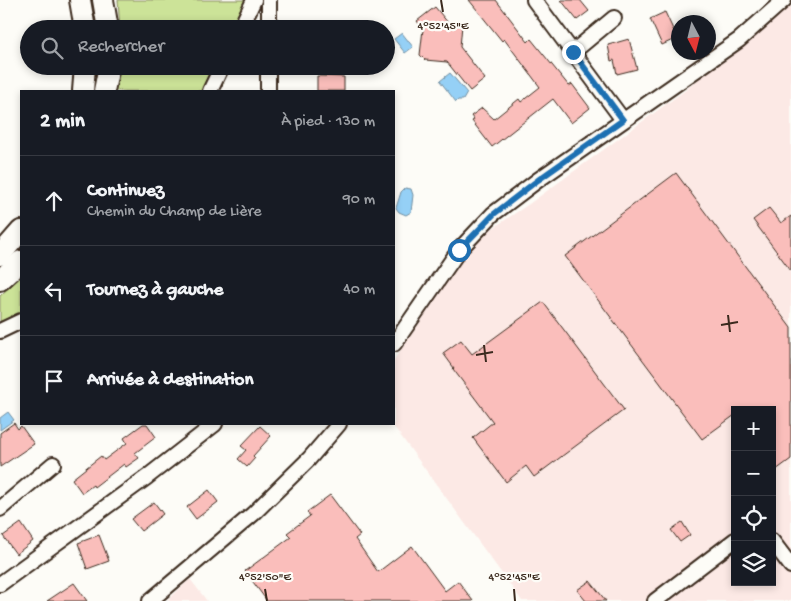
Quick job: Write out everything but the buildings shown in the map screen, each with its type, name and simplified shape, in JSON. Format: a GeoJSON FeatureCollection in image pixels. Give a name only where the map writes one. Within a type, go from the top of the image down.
{"type":"FeatureCollection","features":[{"type":"Feature","properties":{"kind":"main road"},"geometry":{"type":"LineString","coordinates":[[80,0],[83,20]]}},
{"type":"Feature","properties":{"kind":"main road"},"geometry":{"type":"LineString","coordinates":[[103,0],[106,20]]}},
{"type":"Feature","properties":{"kind":"main road"},"geometry":{"type":"LineString","coordinates":[[83,90],[84,75]]}},
{"type":"Feature","properties":{"kind":"main road"},"geometry":{"type":"LineString","coordinates":[[104,90],[107,75]]}},
{"type":"Feature","properties":{"kind":"main road"},"geometry":{"type":"LineString","coordinates":[[0,255],[11,245],[20,232]]}},
{"type":"Feature","properties":{"kind":"main road"},"geometry":{"type":"LineString","coordinates":[[0,280],[20,262]]}},
{"type":"Feature","properties":{"kind":"street"},"geometry":{"type":"LineString","coordinates":[[244,20],[254,0]]}},
{"type":"Feature","properties":{"kind":"street"},"geometry":{"type":"LineString","coordinates":[[269,0],[269,20]]}},
{"type":"Feature","properties":{"kind":"street"},"geometry":{"type":"LineString","coordinates":[[534,0],[623,120]]}},
{"type":"Feature","properties":{"kind":"street"},"geometry":{"type":"LineString","coordinates":[[395,343],[459,250],[494,214],[538,180],[739,40],[784,0]]}},
{"type":"Feature","properties":{"kind":"street"},"geometry":{"type":"LineString","coordinates":[[573,52],[614,18]]}},
{"type":"Feature","properties":{"kind":"street"},"geometry":{"type":"LineString","coordinates":[[210,90],[218,75]]}},
{"type":"Feature","properties":{"kind":"street"},"geometry":{"type":"LineString","coordinates":[[268,75],[268,90]]}},
{"type":"Feature","properties":{"kind":"street"},"geometry":{"type":"LineString","coordinates":[[0,331],[20,321]]}},
{"type":"Feature","properties":{"kind":"street"},"geometry":{"type":"LineString","coordinates":[[0,584],[147,477],[214,425]]}},
{"type":"Feature","properties":{"kind":"street"},"geometry":{"type":"LineString","coordinates":[[150,601],[253,514],[309,459],[338,425]]}},
{"type":"Feature","properties":{"kind":"street"},"geometry":{"type":"LineString","coordinates":[[0,509],[53,464]]}},
{"type":"Feature","properties":{"kind":"street"},"geometry":{"type":"LineString","coordinates":[[655,601],[734,541]]}},
{"type":"Feature","properties":{"kind":"street"},"geometry":{"type":"LineString","coordinates":[[776,546],[791,566]]}},
{"type":"Feature","properties":{"kind":"shaded area"},"geometry":{"type":"Polygon","coordinates":[[[787,0],[791,0],[791,601],[522,601],[393,425],[395,425],[395,359],[456,268],[484,234],[529,204],[687,89],[787,0]]]}},
{"type":"Feature","properties":{"kind":"shaded area"},"geometry":{"type":"Polygon","coordinates":[[[190,579],[207,601],[167,601],[190,579]]]}},
{"type":"Feature","properties":{"kind":"green space"},"geometry":{"type":"Polygon","coordinates":[[[118,0],[246,0],[236,20],[119,20],[118,0]]]}},
{"type":"Feature","properties":{"kind":"green space"},"geometry":{"type":"Polygon","coordinates":[[[117,75],[209,75],[201,90],[114,90],[117,75]]]}},
{"type":"Feature","properties":{"kind":"green space"},"geometry":{"type":"Polygon","coordinates":[[[20,277],[20,314],[0,324],[0,296],[20,277]]]}},
{"type":"Feature","properties":{"kind":"water"},"geometry":{"type":"Polygon","coordinates":[[[402,33],[413,47],[405,53],[395,38],[402,33]]]}},
{"type":"Feature","properties":{"kind":"water"},"geometry":{"type":"Polygon","coordinates":[[[450,73],[467,93],[463,100],[456,102],[440,81],[450,73]]]}},
{"type":"Feature","properties":{"kind":"water"},"geometry":{"type":"Polygon","coordinates":[[[405,188],[411,189],[413,195],[411,212],[406,215],[399,212],[396,208],[401,192],[405,188]]]}},
{"type":"Feature","properties":{"kind":"water"},"geometry":{"type":"Polygon","coordinates":[[[8,412],[14,420],[0,430],[0,418],[8,412]]]}},
{"type":"Feature","properties":{"kind":"route"},"geometry":{"type":"LineString","coordinates":[[459,250],[494,214],[538,180],[623,120],[573,52]]}}]}
